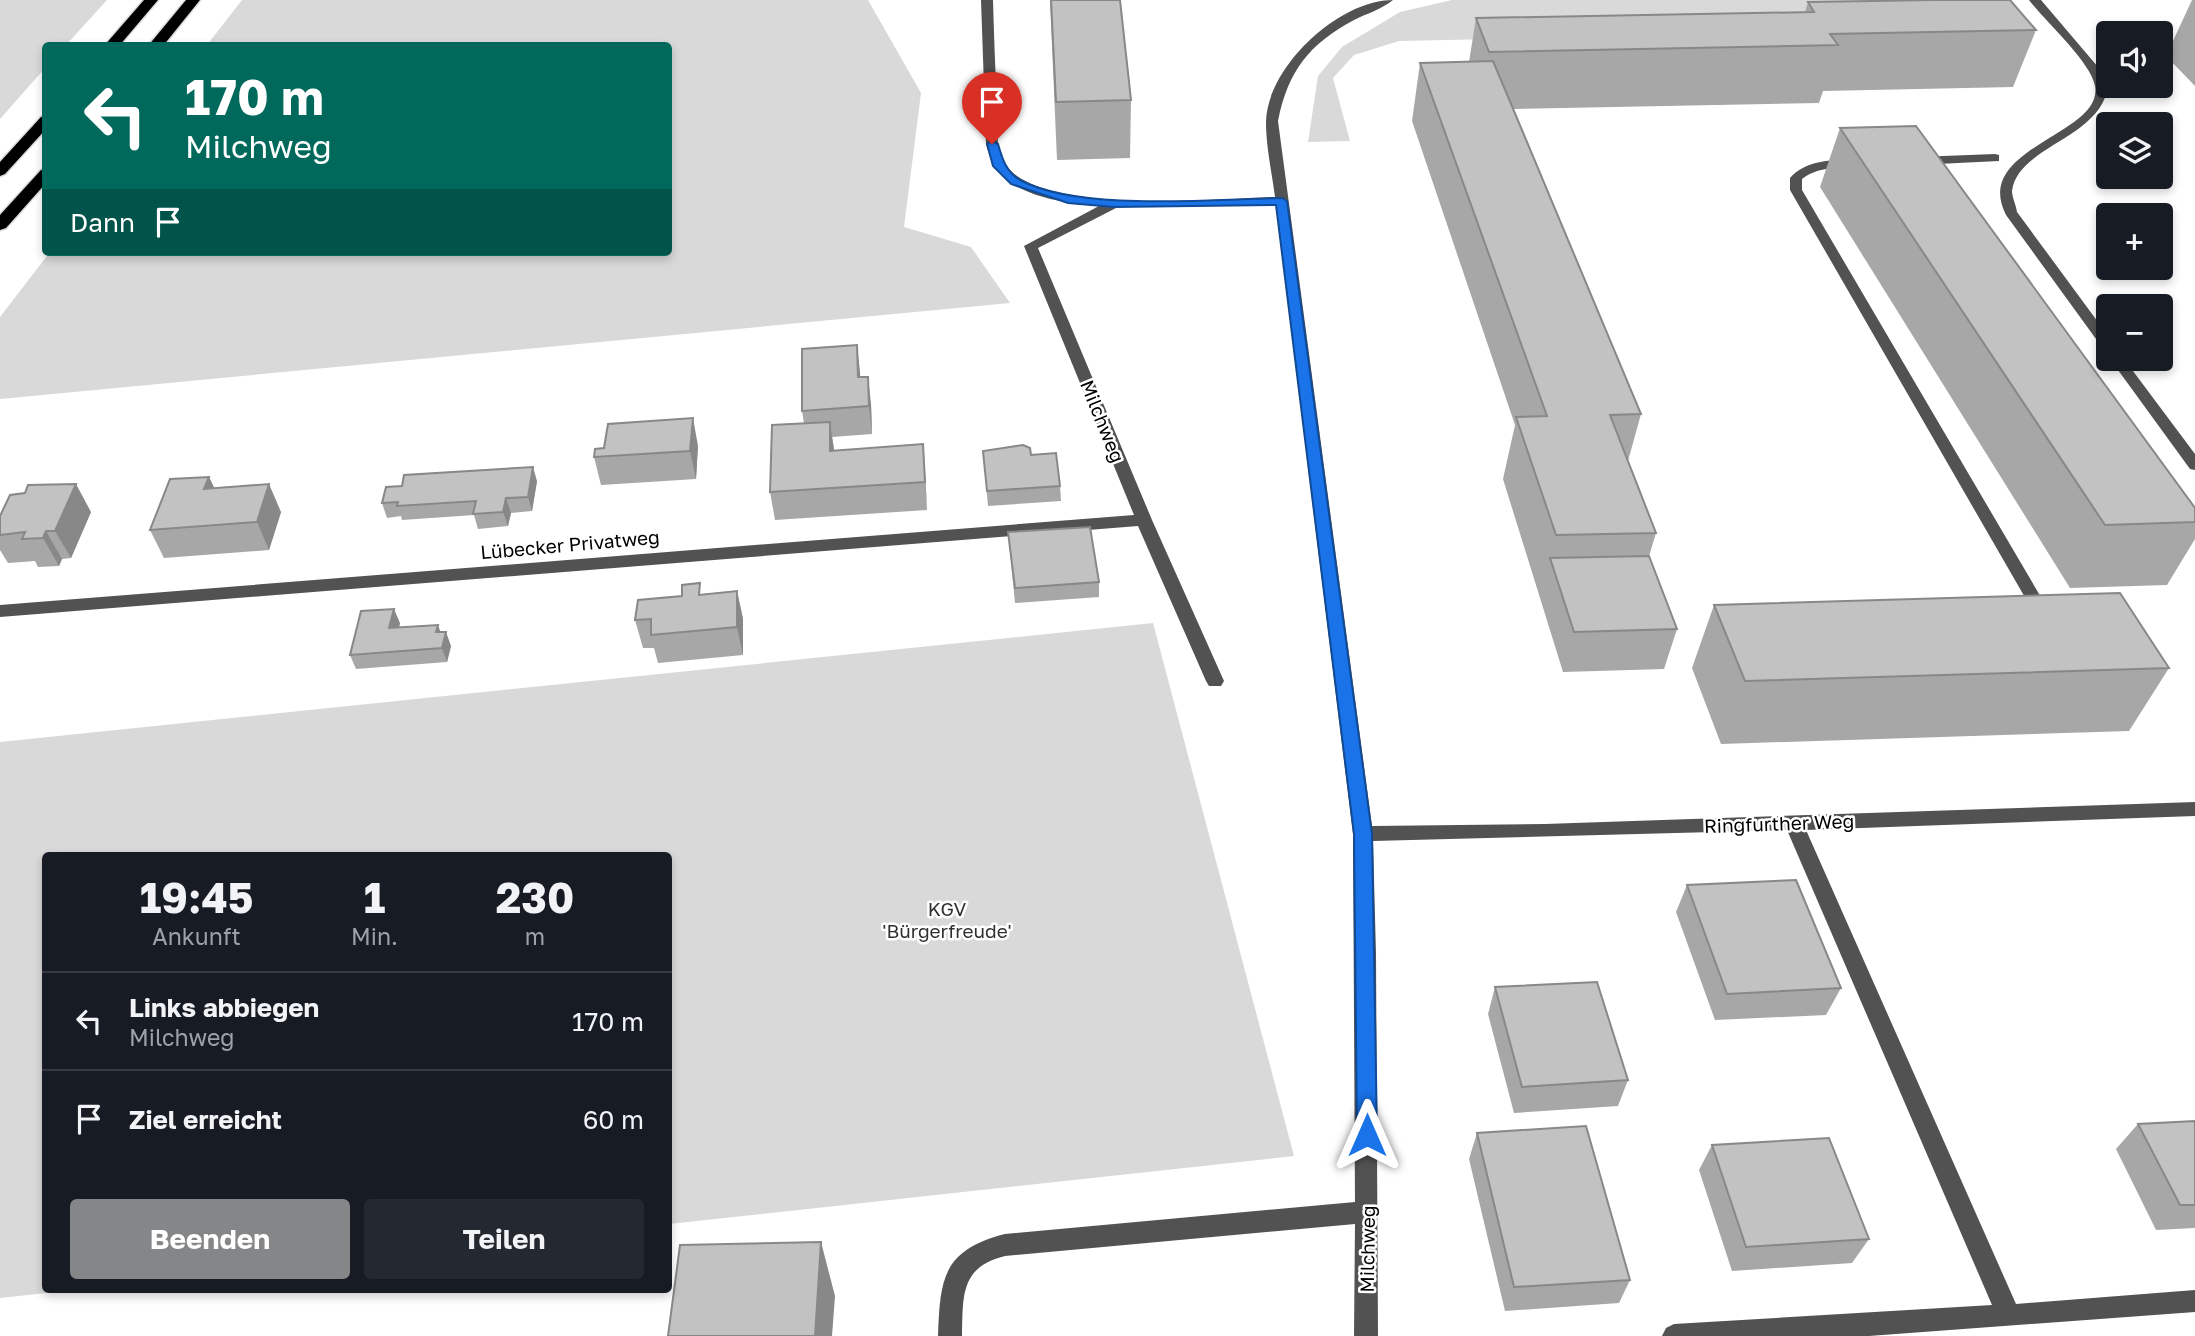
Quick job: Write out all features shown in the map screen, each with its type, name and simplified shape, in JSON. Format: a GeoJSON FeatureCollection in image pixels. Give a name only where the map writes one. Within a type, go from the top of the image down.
{"type":"FeatureCollection","features":[{"type":"Feature","properties":{"kind":"highway"},"geometry":{"type":"LineString","coordinates":[[114,42],[151,0]]}},
{"type":"Feature","properties":{"kind":"highway"},"geometry":{"type":"LineString","coordinates":[[158,42],[192,2]]}},
{"type":"Feature","properties":{"kind":"highway"},"geometry":{"type":"LineString","coordinates":[[0,171],[42,124]]}},
{"type":"Feature","properties":{"kind":"highway"},"geometry":{"type":"LineString","coordinates":[[0,225],[42,178]]}},
{"type":"Feature","properties":{"kind":"street","name":"Milchweg"},"geometry":{"type":"LineString","coordinates":[[1366,1336],[1363,834],[1272,121],[1279,86],[1298,56],[1324,33],[1347,18],[1387,0]]}},
{"type":"Feature","properties":{"kind":"street"},"geometry":{"type":"LineString","coordinates":[[2035,0],[2094,69],[2100,80],[2101,94],[2099,101],[2085,116],[2013,172],[2004,188],[2005,198],[2011,212],[2096,329]]}},
{"type":"Feature","properties":{"kind":"street","name":"Milchweg"},"geometry":{"type":"LineString","coordinates":[[984,1],[992,144],[999,166],[1015,182],[1068,200],[1114,204],[1282,201]]}},
{"type":"Feature","properties":{"kind":"street"},"geometry":{"type":"LineString","coordinates":[[1903,161],[1995,158]]}},
{"type":"Feature","properties":{"kind":"street"},"geometry":{"type":"LineString","coordinates":[[1863,162],[1824,164],[1805,170],[1796,178],[1796,190],[2044,616]]}},
{"type":"Feature","properties":{"kind":"street","name":"Milchweg"},"geometry":{"type":"LineString","coordinates":[[1114,204],[1031,246],[1144,520],[1215,681]]}},
{"type":"Feature","properties":{"kind":"street"},"geometry":{"type":"LineString","coordinates":[[2126,371],[2195,465]]}},
{"type":"Feature","properties":{"kind":"street","name":"Lübecker Privatweg"},"geometry":{"type":"LineString","coordinates":[[0,611],[1144,520]]}},
{"type":"Feature","properties":{"kind":"street","name":"Ringfurther Weg"},"geometry":{"type":"LineString","coordinates":[[1363,834],[1535,831],[2195,809]]}},
{"type":"Feature","properties":{"kind":"street"},"geometry":{"type":"LineString","coordinates":[[1793,822],[2008,1316]]}},
{"type":"Feature","properties":{"kind":"street"},"geometry":{"type":"LineString","coordinates":[[950,1336],[950,1314],[957,1275],[967,1259],[978,1252],[1005,1245],[1367,1212]]}},
{"type":"Feature","properties":{"kind":"street"},"geometry":{"type":"LineString","coordinates":[[1674,1336],[2008,1316],[2195,1301]]}},
{"type":"Feature","properties":{"kind":"green space"},"geometry":{"type":"Polygon","coordinates":[[[0,0],[107,0],[69,42],[42,42],[42,71],[0,119],[0,0]]]}},
{"type":"Feature","properties":{"kind":"green space"},"geometry":{"type":"Polygon","coordinates":[[[242,0],[868,0],[921,93],[904,227],[971,247],[1010,303],[0,399],[0,317],[47,256],[672,256],[672,42],[209,42],[242,0]]]}},
{"type":"Feature","properties":{"kind":"green space"},"geometry":{"type":"Polygon","coordinates":[[[1452,0],[2007,0],[1495,39],[1399,41],[1354,55],[1333,78],[1350,141],[1308,142],[1318,76],[1342,47],[1400,12],[1452,0]]]}},
{"type":"Feature","properties":{"kind":"green space","name":"KGV 'Bürgerfreude'"},"geometry":{"type":"Polygon","coordinates":[[[1153,623],[1294,1156],[672,1224],[672,852],[42,852],[42,1293],[47,1293],[0,1298],[0,742],[1153,623]]]}},
{"type":"Feature","properties":{"kind":"building"},"geometry":{"type":"Polygon","coordinates":[[[1051,0],[1120,0],[1131,100],[1056,102],[1051,0]]]}},
{"type":"Feature","properties":{"kind":"building"},"geometry":{"type":"Polygon","coordinates":[[[2010,0],[2036,30],[1830,34],[1838,45],[1489,52],[1476,18],[1814,12],[1808,2],[2010,0]]]}},
{"type":"Feature","properties":{"kind":"building"},"geometry":{"type":"Polygon","coordinates":[[[1493,61],[1641,414],[1610,415],[1656,533],[1556,535],[1516,417],[1547,416],[1420,63],[1493,61]]]}},
{"type":"Feature","properties":{"kind":"building"},"geometry":{"type":"Polygon","coordinates":[[[1916,126],[2195,508],[2195,522],[2105,525],[1840,128],[1916,126]]]}},
{"type":"Feature","properties":{"kind":"building"},"geometry":{"type":"Polygon","coordinates":[[[857,345],[858,377],[868,377],[869,406],[802,411],[802,349],[857,345]]]}},
{"type":"Feature","properties":{"kind":"building"},"geometry":{"type":"Polygon","coordinates":[[[693,418],[690,451],[594,457],[595,449],[604,448],[608,424],[693,418]]]}},
{"type":"Feature","properties":{"kind":"building"},"geometry":{"type":"Polygon","coordinates":[[[830,422],[830,451],[923,444],[925,482],[770,492],[772,425],[830,422]]]}},
{"type":"Feature","properties":{"kind":"building"},"geometry":{"type":"Polygon","coordinates":[[[1023,445],[1030,448],[1031,455],[1056,453],[1060,486],[987,491],[983,451],[1023,445]]]}},
{"type":"Feature","properties":{"kind":"building"},"geometry":{"type":"Polygon","coordinates":[[[533,467],[528,497],[506,498],[503,512],[473,514],[476,501],[397,506],[398,502],[382,503],[386,487],[402,486],[404,475],[533,467]]]}},
{"type":"Feature","properties":{"kind":"building"},"geometry":{"type":"Polygon","coordinates":[[[209,477],[204,489],[269,484],[257,522],[150,530],[170,479],[209,477]]]}},
{"type":"Feature","properties":{"kind":"building"},"geometry":{"type":"Polygon","coordinates":[[[76,484],[55,531],[46,531],[43,538],[22,539],[25,532],[0,535],[0,516],[10,495],[25,493],[28,485],[76,484]]]}},
{"type":"Feature","properties":{"kind":"building"},"geometry":{"type":"Polygon","coordinates":[[[1090,527],[1099,582],[1015,588],[1008,532],[1090,527]]]}},
{"type":"Feature","properties":{"kind":"building"},"geometry":{"type":"Polygon","coordinates":[[[1649,556],[1677,629],[1574,632],[1550,558],[1649,556]]]}},
{"type":"Feature","properties":{"kind":"building"},"geometry":{"type":"Polygon","coordinates":[[[700,583],[699,595],[737,591],[737,627],[651,635],[651,619],[635,620],[638,600],[682,596],[682,585],[700,583]]]}},
{"type":"Feature","properties":{"kind":"building"},"geometry":{"type":"Polygon","coordinates":[[[2120,593],[2169,668],[1745,681],[1714,605],[2120,593]]]}},
{"type":"Feature","properties":{"kind":"building"},"geometry":{"type":"Polygon","coordinates":[[[394,609],[389,628],[438,625],[436,632],[446,632],[442,648],[350,655],[361,611],[394,609]]]}},
{"type":"Feature","properties":{"kind":"building"},"geometry":{"type":"Polygon","coordinates":[[[1796,880],[1841,988],[1727,994],[1687,885],[1796,880]]]}},
{"type":"Feature","properties":{"kind":"building"},"geometry":{"type":"Polygon","coordinates":[[[1597,982],[1628,1080],[1522,1087],[1495,987],[1597,982]]]}},
{"type":"Feature","properties":{"kind":"building"},"geometry":{"type":"Polygon","coordinates":[[[2195,1121],[2195,1205],[2180,1205],[2138,1124],[2195,1121]]]}},
{"type":"Feature","properties":{"kind":"building"},"geometry":{"type":"Polygon","coordinates":[[[1586,1126],[1630,1280],[1514,1287],[1477,1133],[1586,1126]]]}},
{"type":"Feature","properties":{"kind":"building"},"geometry":{"type":"Polygon","coordinates":[[[1829,1138],[1869,1239],[1746,1247],[1712,1145],[1829,1138]]]}},
{"type":"Feature","properties":{"kind":"building"},"geometry":{"type":"Polygon","coordinates":[[[821,1242],[815,1336],[668,1336],[680,1245],[821,1242]]]}},
{"type":"Feature","properties":{"kind":"route"},"geometry":{"type":"LineString","coordinates":[[992,144],[999,166],[1015,182],[1068,200],[1114,204],[1282,201],[1363,834],[1367,1135]]}}]}
